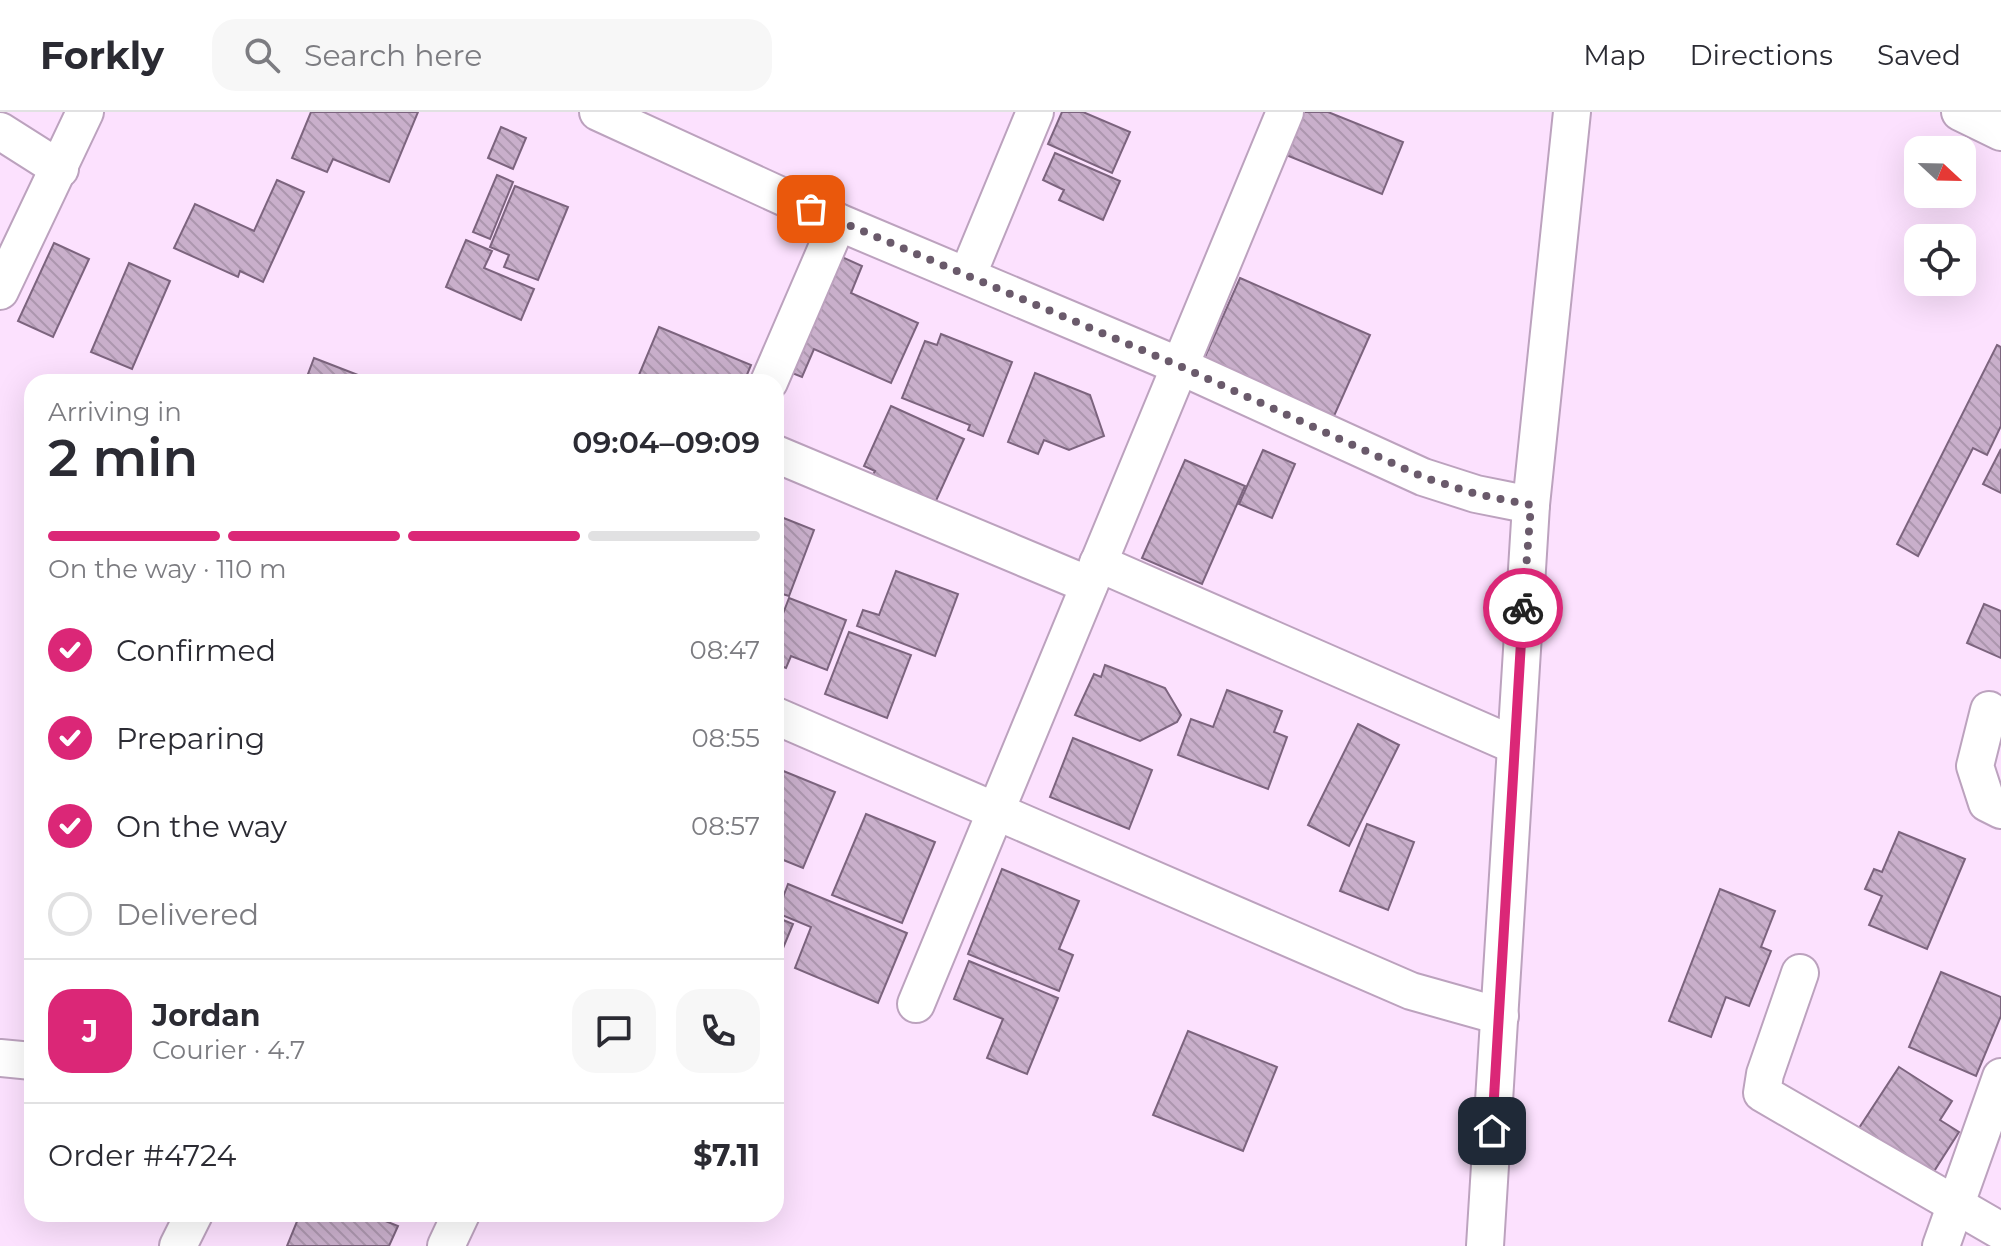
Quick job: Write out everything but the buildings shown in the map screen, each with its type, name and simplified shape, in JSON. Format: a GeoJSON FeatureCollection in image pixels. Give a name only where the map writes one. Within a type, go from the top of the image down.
{"type":"FeatureCollection","features":[{"type":"Feature","properties":{"kind":"street"},"geometry":{"type":"LineString","coordinates":[[0,291],[85,112]]}},
{"type":"Feature","properties":{"kind":"street"},"geometry":{"type":"LineString","coordinates":[[968,274],[1035,112]]}},
{"type":"Feature","properties":{"kind":"street"},"geometry":{"type":"LineString","coordinates":[[916,1004],[1285,112]]}},
{"type":"Feature","properties":{"kind":"street"},"geometry":{"type":"LineString","coordinates":[[1485,1246],[1531,505],[1572,112]]}},
{"type":"Feature","properties":{"kind":"street"},"geometry":{"type":"LineString","coordinates":[[1960,112],[2001,132]]}},
{"type":"Feature","properties":{"kind":"street"},"geometry":{"type":"LineString","coordinates":[[619,116],[838,222],[968,274],[1182,367],[1423,477],[1476,494],[1531,505]]}},
{"type":"Feature","properties":{"kind":"street"},"geometry":{"type":"LineString","coordinates":[[0,131],[60,169]]}},
{"type":"Feature","properties":{"kind":"street"},"geometry":{"type":"LineString","coordinates":[[772,374],[838,222]]}},
{"type":"Feature","properties":{"kind":"street"},"geometry":{"type":"LineString","coordinates":[[784,457],[1094,574],[1514,745]]}},
{"type":"Feature","properties":{"kind":"street"},"geometry":{"type":"LineString","coordinates":[[1989,710],[1975,766],[1987,803],[2001,810]]}},
{"type":"Feature","properties":{"kind":"street"},"geometry":{"type":"LineString","coordinates":[[784,719],[997,809],[1411,991],[1500,1016]]}},
{"type":"Feature","properties":{"kind":"street"},"geometry":{"type":"LineString","coordinates":[[1800,973],[1765,1074],[1762,1093],[2001,1231]]}},
{"type":"Feature","properties":{"kind":"street"},"geometry":{"type":"LineString","coordinates":[[0,1058],[24,1060]]}},
{"type":"Feature","properties":{"kind":"street"},"geometry":{"type":"LineString","coordinates":[[1941,1246],[2001,1077]]}},
{"type":"Feature","properties":{"kind":"street"},"geometry":{"type":"LineString","coordinates":[[178,1246],[190,1222]]}},
{"type":"Feature","properties":{"kind":"street"},"geometry":{"type":"LineString","coordinates":[[446,1246],[457,1222]]}},
{"type":"Feature","properties":{"kind":"way so far"},"geometry":{"type":"LineString","coordinates":[[811,209],[1182,367],[1423,477],[1476,494],[1531,505],[1523,608]]}},
{"type":"Feature","properties":{"kind":"route"},"geometry":{"type":"LineString","coordinates":[[1492,1131],[1523,608]]}}]}
